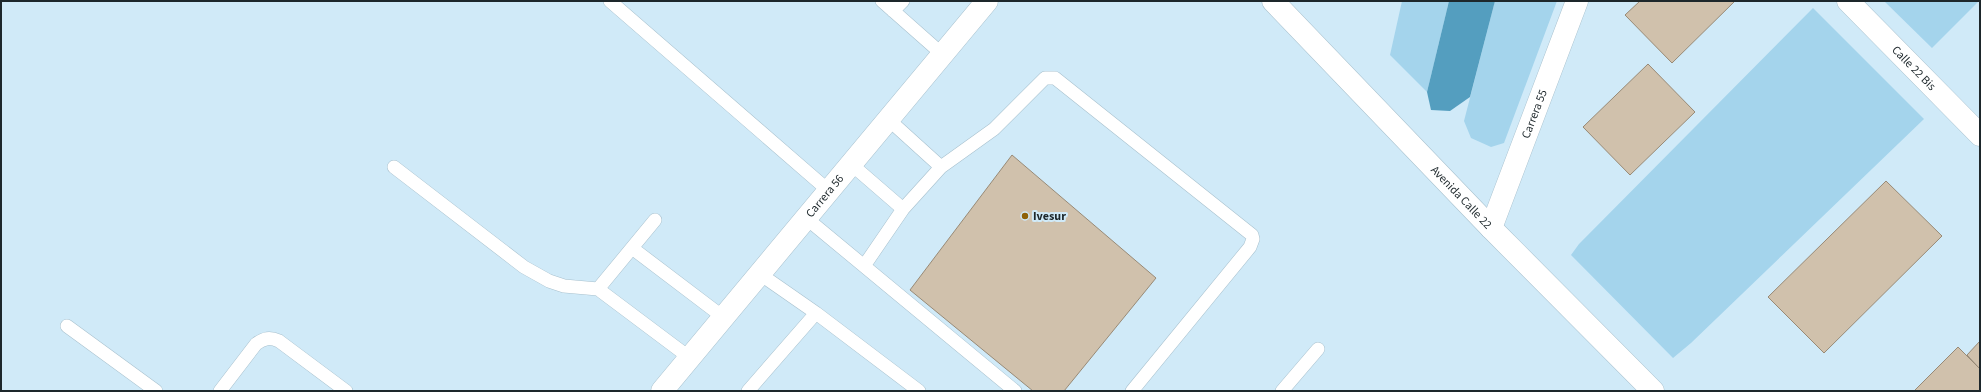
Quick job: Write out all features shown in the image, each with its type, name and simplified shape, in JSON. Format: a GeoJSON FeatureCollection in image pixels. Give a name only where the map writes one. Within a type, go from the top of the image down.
{"type":"FeatureCollection","features":[{"type":"Feature","properties":{"kind":"street","name":"Carrera 56"},"geometry":{"type":"LineString","coordinates":[[662,391],[987,1]]}},
{"type":"Feature","properties":{"kind":"street","name":"Avenida Calle 22"},"geometry":{"type":"LineString","coordinates":[[1273,1],[1491,228],[1653,391]]}},
{"type":"Feature","properties":{"kind":"street","name":"Carrera 55"},"geometry":{"type":"LineString","coordinates":[[1491,228],[1577,1]]}},
{"type":"Feature","properties":{"kind":"street","name":"Calle 22 Bis"},"geometry":{"type":"LineString","coordinates":[[1848,1],[1980,135]]}},
{"type":"Feature","properties":{"kind":"lane"},"geometry":{"type":"LineString","coordinates":[[610,1],[829,191]]}},
{"type":"Feature","properties":{"kind":"lane"},"geometry":{"type":"LineString","coordinates":[[882,1],[942,54]]}},
{"type":"Feature","properties":{"kind":"lane"},"geometry":{"type":"LineString","coordinates":[[893,11],[903,1]]}},
{"type":"Feature","properties":{"kind":"lane"},"geometry":{"type":"LineString","coordinates":[[864,266],[903,209],[941,167],[994,129],[1045,78],[1055,78],[1252,235],[1250,247],[1132,391]]}},
{"type":"Feature","properties":{"kind":"lane"},"geometry":{"type":"LineString","coordinates":[[888,119],[941,167]]}},
{"type":"Feature","properties":{"kind":"lane"},"geometry":{"type":"LineString","coordinates":[[851,164],[903,209]]}},
{"type":"Feature","properties":{"kind":"lane"},"geometry":{"type":"LineString","coordinates":[[394,167],[524,267],[539,276],[564,286],[598,289],[690,358]]}},
{"type":"Feature","properties":{"kind":"lane"},"geometry":{"type":"LineString","coordinates":[[806,218],[1015,391]]}},
{"type":"Feature","properties":{"kind":"lane"},"geometry":{"type":"LineString","coordinates":[[598,289],[655,220]]}},
{"type":"Feature","properties":{"kind":"lane"},"geometry":{"type":"LineString","coordinates":[[632,248],[723,317]]}},
{"type":"Feature","properties":{"kind":"lane"},"geometry":{"type":"LineString","coordinates":[[760,274],[816,313],[919,391]]}},
{"type":"Feature","properties":{"kind":"lane"},"geometry":{"type":"LineString","coordinates":[[748,391],[816,313]]}},
{"type":"Feature","properties":{"kind":"lane"},"geometry":{"type":"LineString","coordinates":[[67,326],[156,391]]}},
{"type":"Feature","properties":{"kind":"lane"},"geometry":{"type":"LineString","coordinates":[[220,391],[256,344],[263,339],[272,338],[279,341],[346,391]]}},
{"type":"Feature","properties":{"kind":"lane"},"geometry":{"type":"LineString","coordinates":[[1282,391],[1318,349]]}},
{"type":"Feature","properties":{"kind":"shaded area"},"geometry":{"type":"Polygon","coordinates":[[[1402,1],[1449,1],[1427,92],[1390,55],[1402,1]]]}},
{"type":"Feature","properties":{"kind":"shaded area"},"geometry":{"type":"Polygon","coordinates":[[[1449,1],[1495,1],[1470,97],[1450,111],[1431,110],[1427,92],[1449,1]]]}},
{"type":"Feature","properties":{"kind":"shaded area"},"geometry":{"type":"Polygon","coordinates":[[[1495,1],[1557,1],[1504,143],[1491,147],[1471,138],[1464,121],[1495,1]]]}},
{"type":"Feature","properties":{"kind":"shaded area"},"geometry":{"type":"Polygon","coordinates":[[[1884,1],[1979,1],[1932,48],[1884,1]]]}},
{"type":"Feature","properties":{"kind":"shaded area"},"geometry":{"type":"Polygon","coordinates":[[[1813,8],[1924,119],[1691,343],[1673,358],[1571,255],[1579,244],[1813,8]]]}},
{"type":"Feature","properties":{"kind":"building"},"geometry":{"type":"Polygon","coordinates":[[[1640,1],[1735,1],[1672,63],[1625,15],[1640,1]]]}},
{"type":"Feature","properties":{"kind":"building"},"geometry":{"type":"Polygon","coordinates":[[[1648,64],[1695,112],[1630,175],[1583,127],[1648,64]]]}},
{"type":"Feature","properties":{"kind":"building","name":"Ivesur"},"geometry":{"type":"Polygon","coordinates":[[[1012,155],[1156,278],[1064,391],[1033,391],[910,290],[1012,155]]]}},
{"type":"Feature","properties":{"kind":"building"},"geometry":{"type":"Polygon","coordinates":[[[1886,181],[1942,236],[1824,353],[1768,297],[1886,181]]]}},
{"type":"Feature","properties":{"kind":"building"},"geometry":{"type":"Polygon","coordinates":[[[1980,341],[1980,369],[1967,355],[1980,341]]]}},
{"type":"Feature","properties":{"kind":"building"},"geometry":{"type":"Polygon","coordinates":[[[1958,347],[1980,369],[1980,391],[1914,391],[1958,347]]]}},
{"type":"Feature","properties":{"kind":"place","name":"Ivesur"},"geometry":{"type":"Point","coordinates":[1025,216]}}]}
